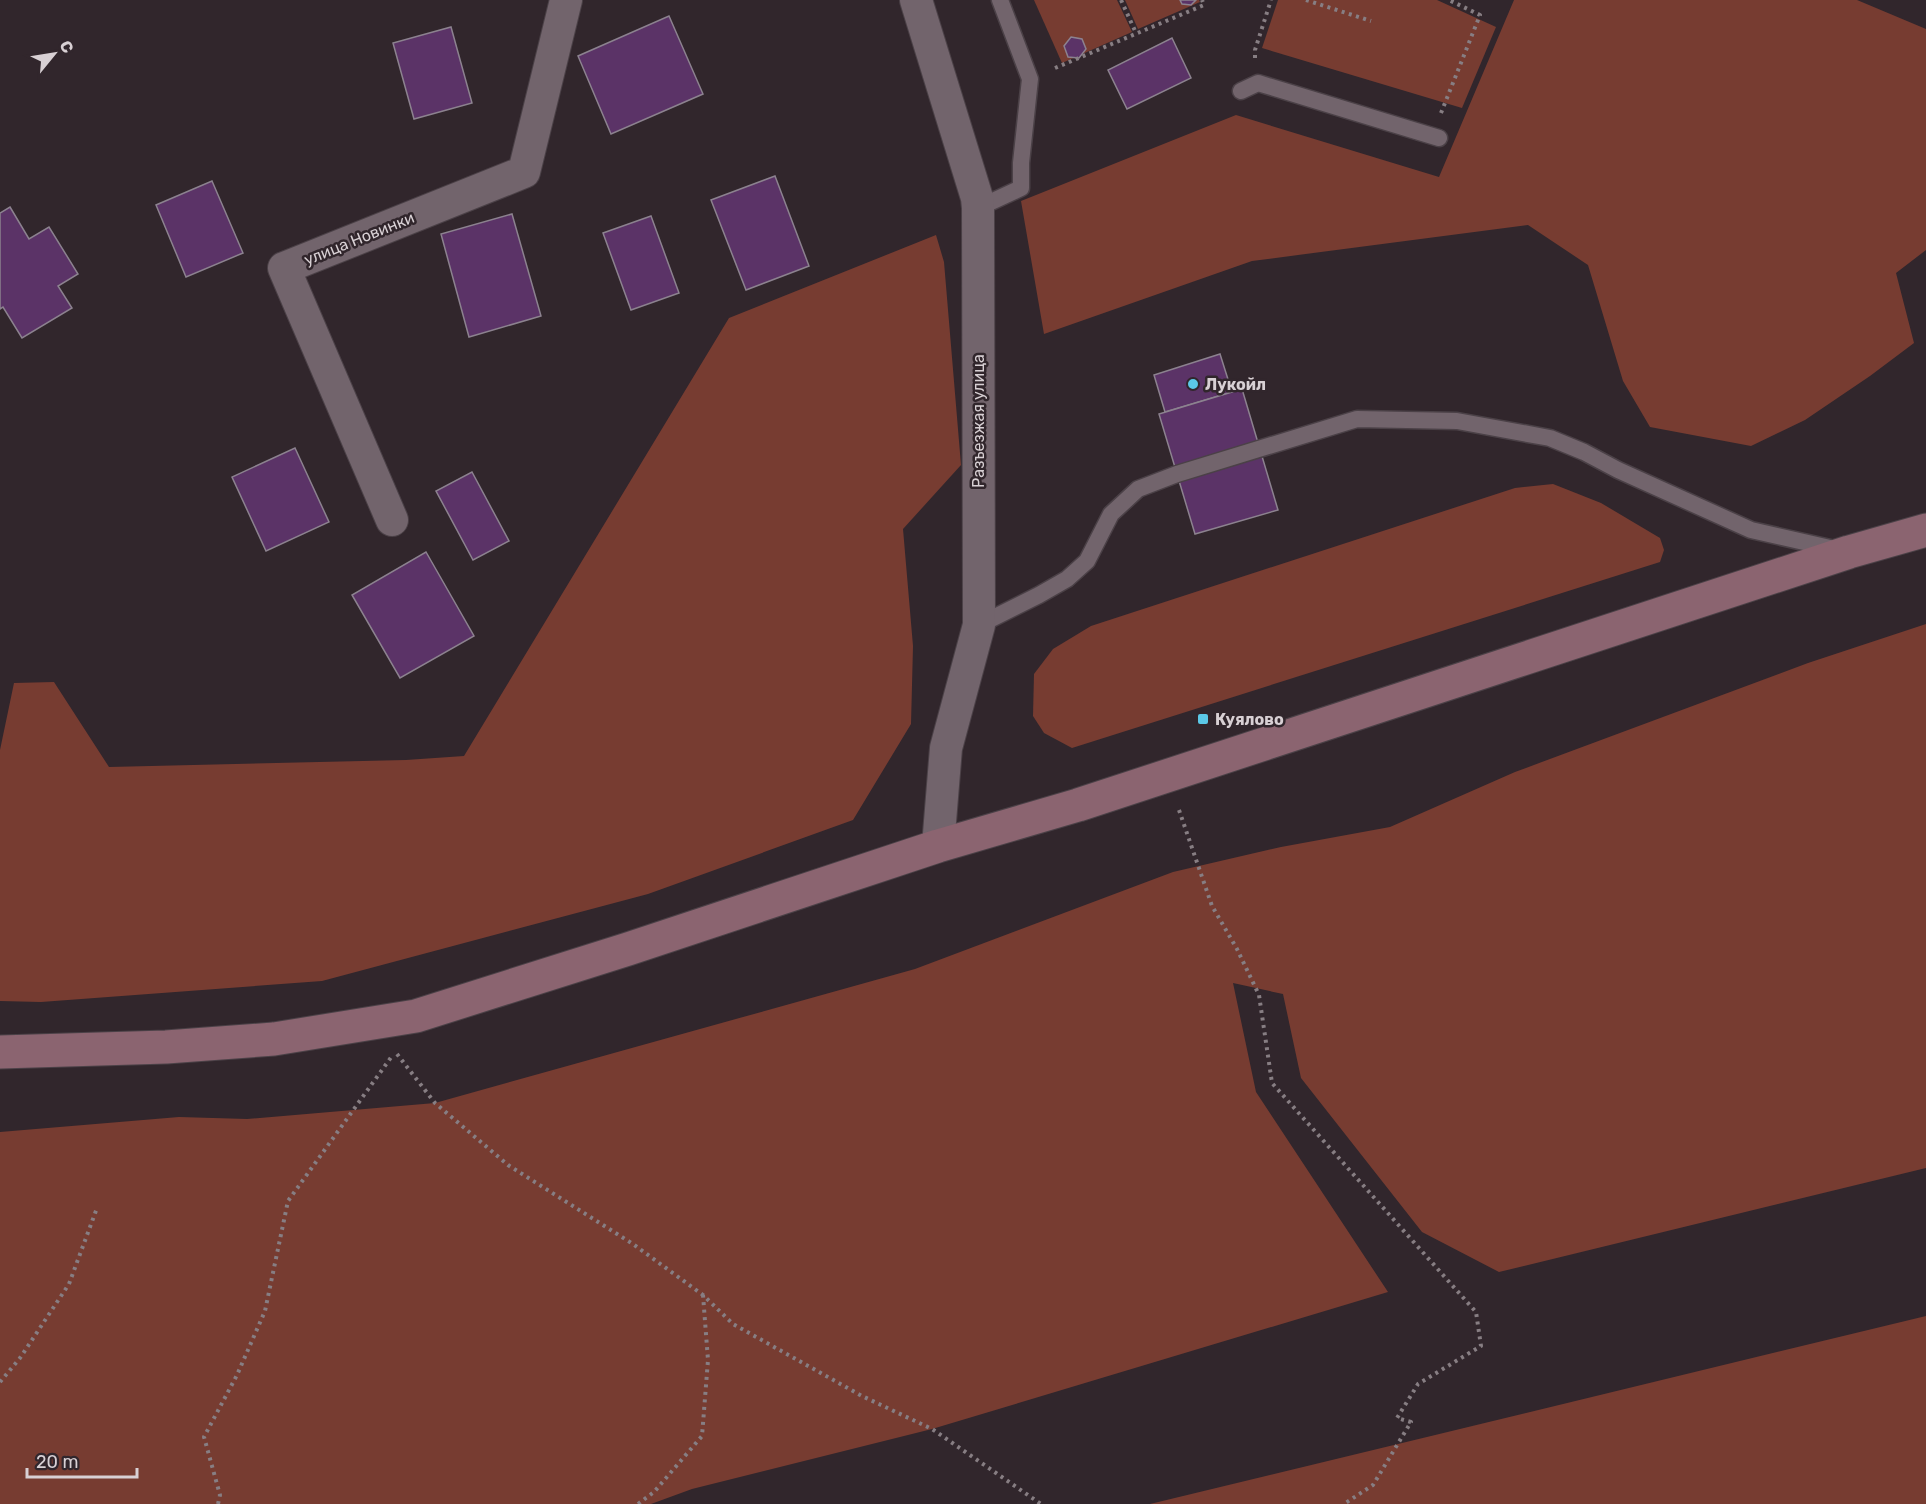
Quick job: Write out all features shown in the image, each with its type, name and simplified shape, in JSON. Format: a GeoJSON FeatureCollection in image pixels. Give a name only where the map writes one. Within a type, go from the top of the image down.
{"type":"FeatureCollection","features":[{"type":"Feature","properties":{"kind":"main road"},"geometry":{"type":"LineString","coordinates":[[0,1052],[166,1047],[274,1039],[416,1016],[628,950],[938,846],[1078,805],[1849,552],[1926,530]]}},
{"type":"Feature","properties":{"kind":"street","name":"улица Новинки"},"geometry":{"type":"LineString","coordinates":[[392,520],[284,268],[524,172],[566,0]]}},
{"type":"Feature","properties":{"kind":"street","name":"Разъезжая улица"},"geometry":{"type":"LineString","coordinates":[[916,0],[977,198],[978,208],[979,625],[946,748],[938,846]]}},
{"type":"Feature","properties":{"kind":"lane"},"geometry":{"type":"LineString","coordinates":[[978,208],[1021,188],[1021,163],[1030,79],[1000,0]]}},
{"type":"Feature","properties":{"kind":"lane"},"geometry":{"type":"LineString","coordinates":[[1241,91],[1257,83],[1436,137]]}},
{"type":"Feature","properties":{"kind":"lane"},"geometry":{"type":"LineString","coordinates":[[979,625],[1067,579],[1087,561],[1110,514],[1138,489],[1177,474],[1357,418],[1457,421],[1550,438],[1751,530],[1849,552]]}},
{"type":"Feature","properties":{"kind":"path"},"geometry":{"type":"LineString","coordinates":[[1121,0],[1136,33]]}},
{"type":"Feature","properties":{"kind":"path"},"geometry":{"type":"LineString","coordinates":[[1030,79],[1204,5],[1202,0]]}},
{"type":"Feature","properties":{"kind":"path"},"geometry":{"type":"LineString","coordinates":[[1257,83],[1255,50],[1271,0]]}},
{"type":"Feature","properties":{"kind":"path"},"geometry":{"type":"LineString","coordinates":[[1306,0],[1371,21]]}},
{"type":"Feature","properties":{"kind":"path"},"geometry":{"type":"LineString","coordinates":[[1436,137],[1480,15],[1449,0]]}},
{"type":"Feature","properties":{"kind":"path"},"geometry":{"type":"LineString","coordinates":[[1167,775],[1212,906],[1259,994],[1272,1083],[1476,1312],[1481,1346],[1418,1384],[1397,1418],[1411,1422],[1373,1485],[1344,1504]]}},
{"type":"Feature","properties":{"kind":"path"},"geometry":{"type":"LineString","coordinates":[[218,1504],[220,1495],[204,1437],[237,1375],[265,1311],[288,1201],[395,1052],[435,1103],[508,1165],[633,1244],[703,1295],[733,1324],[862,1396],[932,1429],[1041,1504]]}},
{"type":"Feature","properties":{"kind":"path"},"geometry":{"type":"LineString","coordinates":[[0,1382],[20,1358],[69,1284],[97,1208]]}},
{"type":"Feature","properties":{"kind":"path"},"geometry":{"type":"LineString","coordinates":[[638,1504],[654,1492],[702,1436],[708,1360],[703,1295]]}},
{"type":"Feature","properties":{"kind":"shaded area"},"geometry":{"type":"Polygon","coordinates":[[[1034,0],[1117,0],[1132,32],[1062,63],[1034,0]]]}},
{"type":"Feature","properties":{"kind":"shaded area"},"geometry":{"type":"Polygon","coordinates":[[[1125,0],[1199,0],[1200,2],[1138,29],[1125,0]]]}},
{"type":"Feature","properties":{"kind":"shaded area"},"geometry":{"type":"Polygon","coordinates":[[[1278,0],[1437,0],[1496,27],[1462,108],[1262,48],[1278,0]]]}},
{"type":"Feature","properties":{"kind":"shaded area"},"geometry":{"type":"Polygon","coordinates":[[[1514,0],[1857,0],[1926,29],[1926,250],[1896,273],[1914,343],[1805,420],[1751,446],[1650,427],[1623,381],[1588,265],[1528,225],[1252,261],[1044,334],[1021,201],[1236,115],[1439,177],[1514,0]]]}},
{"type":"Feature","properties":{"kind":"shaded area"},"geometry":{"type":"Polygon","coordinates":[[[936,235],[944,262],[961,465],[903,529],[913,646],[911,724],[853,820],[648,894],[322,981],[41,1002],[0,1001],[0,750],[14,683],[54,682],[109,767],[406,760],[464,756],[729,318],[936,235]]]}},
{"type":"Feature","properties":{"kind":"shaded area"},"geometry":{"type":"Polygon","coordinates":[[[1553,484],[1601,503],[1660,538],[1664,550],[1660,562],[1072,748],[1044,733],[1033,716],[1034,674],[1053,649],[1091,626],[1515,488],[1553,484]]]}},
{"type":"Feature","properties":{"kind":"shaded area"},"geometry":{"type":"Polygon","coordinates":[[[1926,624],[1926,1168],[1499,1272],[1422,1232],[1301,1078],[1283,994],[1233,983],[1256,1092],[1388,1292],[932,1429],[692,1489],[651,1504],[0,1504],[0,1132],[179,1117],[247,1119],[435,1103],[915,969],[1173,872],[1281,847],[1390,827],[1515,772],[1808,663],[1926,624]]]}},
{"type":"Feature","properties":{"kind":"shaded area"},"geometry":{"type":"Polygon","coordinates":[[[1926,1316],[1926,1504],[1150,1504],[1926,1316]]]}},
{"type":"Feature","properties":{"kind":"building"},"geometry":{"type":"Polygon","coordinates":[[[1180,0],[1196,0],[1191,5],[1182,4],[1180,0]]]}},
{"type":"Feature","properties":{"kind":"building"},"geometry":{"type":"Polygon","coordinates":[[[669,16],[703,94],[611,134],[578,56],[669,16]]]}},
{"type":"Feature","properties":{"kind":"building"},"geometry":{"type":"Polygon","coordinates":[[[451,27],[472,103],[414,119],[393,43],[451,27]]]}},
{"type":"Feature","properties":{"kind":"building"},"geometry":{"type":"Polygon","coordinates":[[[1071,37],[1082,39],[1086,49],[1079,58],[1068,57],[1064,46],[1071,37]]]}},
{"type":"Feature","properties":{"kind":"building"},"geometry":{"type":"Polygon","coordinates":[[[1172,38],[1191,78],[1127,109],[1108,70],[1172,38]]]}},
{"type":"Feature","properties":{"kind":"building"},"geometry":{"type":"Polygon","coordinates":[[[775,176],[809,266],[746,290],[711,200],[775,176]]]}},
{"type":"Feature","properties":{"kind":"building"},"geometry":{"type":"Polygon","coordinates":[[[212,181],[243,253],[186,277],[156,205],[212,181]]]}},
{"type":"Feature","properties":{"kind":"building"},"geometry":{"type":"Polygon","coordinates":[[[10,207],[29,239],[49,227],[78,274],[58,286],[72,308],[22,338],[3,307],[0,309],[0,213],[10,207]]]}},
{"type":"Feature","properties":{"kind":"building"},"geometry":{"type":"Polygon","coordinates":[[[512,214],[541,316],[469,337],[441,234],[512,214]]]}},
{"type":"Feature","properties":{"kind":"building"},"geometry":{"type":"Polygon","coordinates":[[[651,216],[679,293],[631,310],[603,233],[651,216]]]}},
{"type":"Feature","properties":{"kind":"building","name":"Лукойл"},"geometry":{"type":"Polygon","coordinates":[[[1220,354],[1232,392],[1165,412],[1154,375],[1220,354]]]}},
{"type":"Feature","properties":{"kind":"building"},"geometry":{"type":"Polygon","coordinates":[[[1242,389],[1278,510],[1195,534],[1159,414],[1242,389]]]}},
{"type":"Feature","properties":{"kind":"building"},"geometry":{"type":"Polygon","coordinates":[[[295,448],[329,522],[266,551],[232,477],[295,448]]]}},
{"type":"Feature","properties":{"kind":"building"},"geometry":{"type":"Polygon","coordinates":[[[472,472],[509,541],[473,560],[436,491],[472,472]]]}},
{"type":"Feature","properties":{"kind":"building"},"geometry":{"type":"Polygon","coordinates":[[[426,552],[474,636],[400,678],[352,595],[426,552]]]}},
{"type":"Feature","properties":{"kind":"place","name":"Лукойл"},"geometry":{"type":"Point","coordinates":[1193,384]}},
{"type":"Feature","properties":{"kind":"place","name":"Куялово"},"geometry":{"type":"Point","coordinates":[1203,719]}}]}
